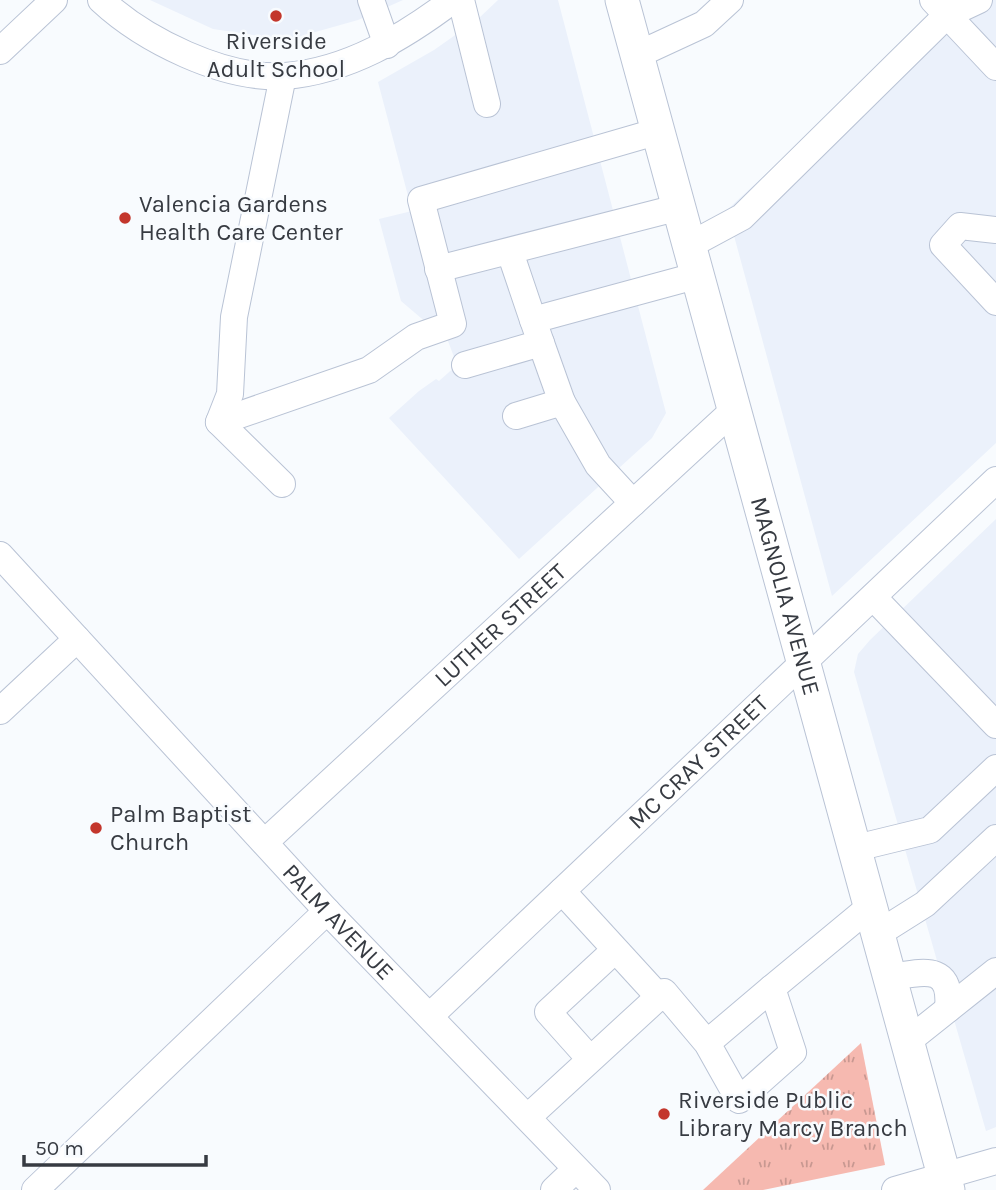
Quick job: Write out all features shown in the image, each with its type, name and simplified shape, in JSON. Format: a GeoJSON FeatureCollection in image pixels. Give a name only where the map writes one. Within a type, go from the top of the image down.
{"type":"FeatureCollection","features":[{"type":"Feature","properties":{"kind":"main road","name":"MAGNOLIA AVENUE"},"geometry":{"type":"LineString","coordinates":[[622,0],[946,1184]]}},
{"type":"Feature","properties":{"kind":"street"},"geometry":{"type":"LineString","coordinates":[[0,51],[54,0]]}},
{"type":"Feature","properties":{"kind":"street"},"geometry":{"type":"LineString","coordinates":[[101,0],[142,32],[186,54],[217,65],[283,76],[326,68],[387,45],[453,0]]}},
{"type":"Feature","properties":{"kind":"street"},"geometry":{"type":"LineString","coordinates":[[371,0],[387,45]]}},
{"type":"Feature","properties":{"kind":"street"},"geometry":{"type":"LineString","coordinates":[[461,0],[487,104]]}},
{"type":"Feature","properties":{"kind":"street"},"geometry":{"type":"LineString","coordinates":[[637,55],[704,24],[730,0]]}},
{"type":"Feature","properties":{"kind":"street"},"geometry":{"type":"LineString","coordinates":[[465,365],[695,260],[742,217],[878,81],[940,8],[979,0]]}},
{"type":"Feature","properties":{"kind":"street"},"geometry":{"type":"LineString","coordinates":[[940,8],[996,67]]}},
{"type":"Feature","properties":{"kind":"street"},"geometry":{"type":"LineString","coordinates":[[219,422],[230,394],[234,317],[246,270],[283,76]]}},
{"type":"Feature","properties":{"kind":"street"},"geometry":{"type":"LineString","coordinates":[[219,422],[369,370],[416,337],[453,324],[421,200],[659,131]]}},
{"type":"Feature","properties":{"kind":"street"},"geometry":{"type":"LineString","coordinates":[[438,269],[680,207]]}},
{"type":"Feature","properties":{"kind":"street"},"geometry":{"type":"LineString","coordinates":[[996,230],[960,226],[943,245],[996,302]]}},
{"type":"Feature","properties":{"kind":"street"},"geometry":{"type":"LineString","coordinates":[[510,252],[562,402],[598,465],[633,503]]}},
{"type":"Feature","properties":{"kind":"street"},"geometry":{"type":"LineString","coordinates":[[516,416],[562,402]]}},
{"type":"Feature","properties":{"kind":"street","name":"LUTHER STREET"},"geometry":{"type":"LineString","coordinates":[[265,842],[735,409]]}},
{"type":"Feature","properties":{"kind":"street"},"geometry":{"type":"LineString","coordinates":[[219,422],[282,484]]}},
{"type":"Feature","properties":{"kind":"street","name":"MC CRAY STREET"},"geometry":{"type":"LineString","coordinates":[[431,1015],[996,480]]}},
{"type":"Feature","properties":{"kind":"street","name":"PALM AVENUE"},"geometry":{"type":"LineString","coordinates":[[0,555],[327,911],[431,1015],[575,1170],[597,1190]]}},
{"type":"Feature","properties":{"kind":"street"},"geometry":{"type":"LineString","coordinates":[[873,597],[996,725]]}},
{"type":"Feature","properties":{"kind":"street"},"geometry":{"type":"LineString","coordinates":[[0,711],[77,639]]}},
{"type":"Feature","properties":{"kind":"street"},"geometry":{"type":"LineString","coordinates":[[856,848],[930,830],[996,768]]}},
{"type":"Feature","properties":{"kind":"street"},"geometry":{"type":"LineString","coordinates":[[707,1043],[772,988],[875,920],[925,904],[996,838]]}},
{"type":"Feature","properties":{"kind":"street"},"geometry":{"type":"LineString","coordinates":[[562,891],[659,997]]}},
{"type":"Feature","properties":{"kind":"street"},"geometry":{"type":"LineString","coordinates":[[36,1190],[327,911]]}},
{"type":"Feature","properties":{"kind":"street"},"geometry":{"type":"LineString","coordinates":[[590,1059],[548,1012],[615,950]]}},
{"type":"Feature","properties":{"kind":"street"},"geometry":{"type":"LineString","coordinates":[[891,977],[930,971],[942,978],[950,993],[948,1009]]}},
{"type":"Feature","properties":{"kind":"street"},"geometry":{"type":"LineString","coordinates":[[908,1041],[996,971]]}},
{"type":"Feature","properties":{"kind":"street"},"geometry":{"type":"LineString","coordinates":[[528,1117],[664,992],[707,1043],[739,1100],[793,1052],[772,988]]}},
{"type":"Feature","properties":{"kind":"street"},"geometry":{"type":"LineString","coordinates":[[895,1190],[946,1184],[996,1161]]}},
{"type":"Feature","properties":{"kind":"street"},"geometry":{"type":"LineString","coordinates":[[554,1190],[575,1170]]}},
{"type":"Feature","properties":{"kind":"shaded area","name":"Riverside Adult School"},"geometry":{"type":"Polygon","coordinates":[[[150,0],[403,0],[358,20],[287,40],[213,29],[150,0]]]}},
{"type":"Feature","properties":{"kind":"shaded area"},"geometry":{"type":"Polygon","coordinates":[[[498,0],[558,0],[666,413],[652,438],[519,559],[389,418],[419,391],[436,379],[439,381],[457,365],[448,341],[401,301],[379,219],[412,211],[378,82],[434,50],[478,19],[498,0]]]}},
{"type":"Feature","properties":{"kind":"shaded area"},"geometry":{"type":"Polygon","coordinates":[[[954,0],[996,0],[996,443],[832,596],[727,210],[954,0]]]}},
{"type":"Feature","properties":{"kind":"shaded area"},"geometry":{"type":"Polygon","coordinates":[[[996,519],[996,1127],[986,1131],[854,672],[858,654],[870,640],[996,519]]]}},
{"type":"Feature","properties":{"kind":"green space"},"geometry":{"type":"Polygon","coordinates":[[[861,1043],[885,1165],[763,1190],[703,1190],[861,1043]]]}},
{"type":"Feature","properties":{"kind":"place","name":"Riverside Adult School"},"geometry":{"type":"Point","coordinates":[276,16]}},
{"type":"Feature","properties":{"kind":"place","name":"Valencia Gardens Health Care Center"},"geometry":{"type":"Point","coordinates":[125,218]}},
{"type":"Feature","properties":{"kind":"place","name":"Palm Baptist Church"},"geometry":{"type":"Point","coordinates":[96,828]}},
{"type":"Feature","properties":{"kind":"place","name":"Riverside Public Library Marcy Branch"},"geometry":{"type":"Point","coordinates":[664,1114]}}]}
